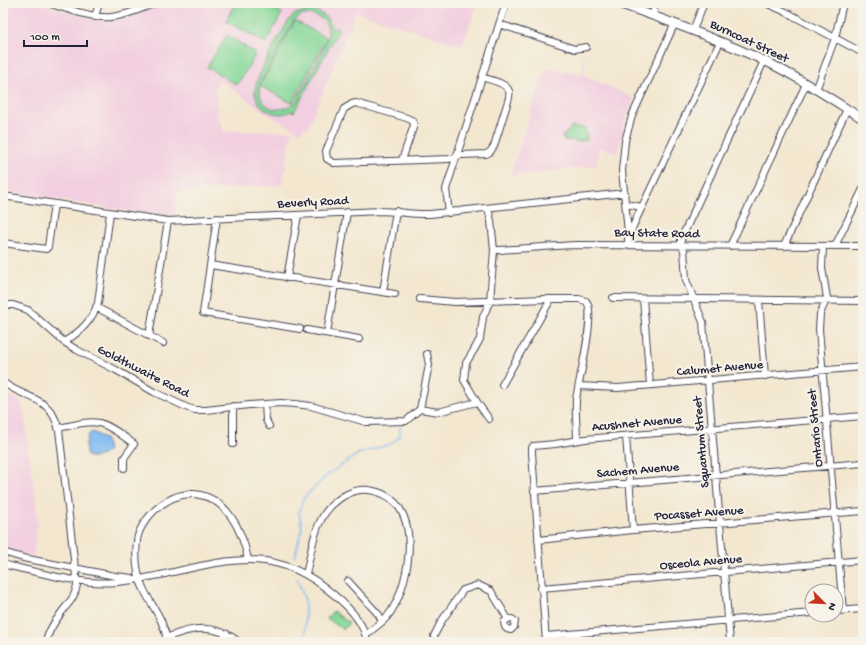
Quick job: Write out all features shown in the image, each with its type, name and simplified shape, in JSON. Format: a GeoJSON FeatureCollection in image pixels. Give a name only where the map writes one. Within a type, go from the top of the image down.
{"type":"FeatureCollection","features":[{"type":"Feature","properties":{"kind":"main road","name":"Burncoat Street"},"geometry":{"type":"LineString","coordinates":[[617,3],[693,30],[764,61],[806,84],[863,119]]}},
{"type":"Feature","properties":{"kind":"street"},"geometry":{"type":"LineString","coordinates":[[48,3],[106,18],[117,16],[156,3]]}},
{"type":"Feature","properties":{"kind":"street"},"geometry":{"type":"LineString","coordinates":[[95,16],[99,3]]}},
{"type":"Feature","properties":{"kind":"street"},"geometry":{"type":"LineString","coordinates":[[449,213],[446,190],[506,3]]}},
{"type":"Feature","properties":{"kind":"street"},"geometry":{"type":"LineString","coordinates":[[653,16],[655,3]]}},
{"type":"Feature","properties":{"kind":"street"},"geometry":{"type":"LineString","coordinates":[[693,30],[704,3]]}},
{"type":"Feature","properties":{"kind":"street"},"geometry":{"type":"LineString","coordinates":[[766,3],[863,53]]}},
{"type":"Feature","properties":{"kind":"street"},"geometry":{"type":"LineString","coordinates":[[816,90],[835,38],[842,3]]}},
{"type":"Feature","properties":{"kind":"street"},"geometry":{"type":"LineString","coordinates":[[628,245],[626,204],[622,171],[626,133],[632,116],[675,23]]}},
{"type":"Feature","properties":{"kind":"street"},"geometry":{"type":"LineString","coordinates":[[499,24],[575,49],[586,47]]}},
{"type":"Feature","properties":{"kind":"street"},"geometry":{"type":"LineString","coordinates":[[628,245],[633,226],[720,42]]}},
{"type":"Feature","properties":{"kind":"street"},"geometry":{"type":"LineString","coordinates":[[681,245],[681,239],[764,61]]}},
{"type":"Feature","properties":{"kind":"street"},"geometry":{"type":"LineString","coordinates":[[402,160],[414,125],[411,119],[356,103],[344,109],[326,152],[327,159],[330,162],[338,163],[449,159],[461,155],[486,154],[490,152],[494,146],[508,101],[509,91],[503,85],[482,77]]}},
{"type":"Feature","properties":{"kind":"street"},"geometry":{"type":"LineString","coordinates":[[730,246],[806,84]]}},
{"type":"Feature","properties":{"kind":"street"},"geometry":{"type":"LineString","coordinates":[[784,246],[847,109]]}},
{"type":"Feature","properties":{"kind":"street"},"geometry":{"type":"LineString","coordinates":[[835,246],[863,189]]}},
{"type":"Feature","properties":{"kind":"street","name":"Beverly Road"},"geometry":{"type":"LineString","coordinates":[[3,196],[168,221],[347,212],[396,211],[418,215],[449,213],[625,193]]}},
{"type":"Feature","properties":{"kind":"street"},"geometry":{"type":"LineString","coordinates":[[3,243],[46,249],[48,247],[54,204]]}},
{"type":"Feature","properties":{"kind":"street"},"geometry":{"type":"LineString","coordinates":[[626,204],[642,207]]}},
{"type":"Feature","properties":{"kind":"street"},"geometry":{"type":"LineString","coordinates":[[488,208],[494,250],[490,301],[483,317],[480,339],[466,363],[464,380],[477,402],[490,418]]}},
{"type":"Feature","properties":{"kind":"street"},"geometry":{"type":"LineString","coordinates":[[383,292],[396,211]]}},
{"type":"Feature","properties":{"kind":"street"},"geometry":{"type":"LineString","coordinates":[[327,333],[347,212]]}},
{"type":"Feature","properties":{"kind":"street"},"geometry":{"type":"LineString","coordinates":[[64,342],[85,326],[96,307],[110,213]]}},
{"type":"Feature","properties":{"kind":"street"},"geometry":{"type":"LineString","coordinates":[[287,278],[298,215]]}},
{"type":"Feature","properties":{"kind":"street"},"geometry":{"type":"LineString","coordinates":[[217,218],[203,313],[359,339]]}},
{"type":"Feature","properties":{"kind":"street"},"geometry":{"type":"LineString","coordinates":[[149,336],[168,221]]}},
{"type":"Feature","properties":{"kind":"street","name":"Bay State Road"},"geometry":{"type":"LineString","coordinates":[[494,250],[517,250],[559,245],[863,246]]}},
{"type":"Feature","properties":{"kind":"street","name":"Squantum Street"},"geometry":{"type":"LineString","coordinates":[[681,245],[684,250],[686,280],[692,299],[703,322],[730,642]]}},
{"type":"Feature","properties":{"kind":"street","name":"Ontario Street"},"geometry":{"type":"LineString","coordinates":[[823,246],[822,268],[826,300],[820,314],[819,324],[839,562],[839,583]]}},
{"type":"Feature","properties":{"kind":"street"},"geometry":{"type":"LineString","coordinates":[[210,265],[395,294]]}},
{"type":"Feature","properties":{"kind":"street"},"geometry":{"type":"LineString","coordinates":[[613,298],[863,301]]}},
{"type":"Feature","properties":{"kind":"street"},"geometry":{"type":"LineString","coordinates":[[420,299],[455,302],[579,299],[588,302],[590,306],[589,328],[576,404],[577,440]]}},
{"type":"Feature","properties":{"kind":"street"},"geometry":{"type":"LineString","coordinates":[[502,385],[551,299]]}},
{"type":"Feature","properties":{"kind":"street"},"geometry":{"type":"LineString","coordinates":[[643,299],[650,386]]}},
{"type":"Feature","properties":{"kind":"street"},"geometry":{"type":"LineString","coordinates":[[759,300],[765,376]]}},
{"type":"Feature","properties":{"kind":"street","name":"Goldthwaite Road"},"geometry":{"type":"LineString","coordinates":[[3,305],[13,305],[28,310],[64,342],[154,392],[195,410],[281,403],[311,406],[366,422],[406,421],[420,409]]}},
{"type":"Feature","properties":{"kind":"street"},"geometry":{"type":"LineString","coordinates":[[96,307],[163,343]]}},
{"type":"Feature","properties":{"kind":"street"},"geometry":{"type":"LineString","coordinates":[[427,354],[429,365],[420,409],[438,412],[477,402]]}},
{"type":"Feature","properties":{"kind":"street","name":"Calumet Avenue"},"geometry":{"type":"LineString","coordinates":[[579,386],[612,388],[650,386],[863,368]]}},
{"type":"Feature","properties":{"kind":"street"},"geometry":{"type":"LineString","coordinates":[[3,382],[11,388],[40,401],[48,408],[58,428],[77,587],[74,596],[54,622],[49,631],[46,642]]}},
{"type":"Feature","properties":{"kind":"street"},"geometry":{"type":"LineString","coordinates":[[265,404],[266,420],[269,426]]}},
{"type":"Feature","properties":{"kind":"street"},"geometry":{"type":"LineString","coordinates":[[233,444],[234,406]]}},
{"type":"Feature","properties":{"kind":"street","name":"Acushnet Avenue"},"geometry":{"type":"LineString","coordinates":[[534,491],[533,446],[577,440],[863,416]]}},
{"type":"Feature","properties":{"kind":"street"},"geometry":{"type":"LineString","coordinates":[[58,428],[93,422],[110,428],[134,444],[124,458],[124,468]]}},
{"type":"Feature","properties":{"kind":"street"},"geometry":{"type":"LineString","coordinates":[[626,436],[633,530]]}},
{"type":"Feature","properties":{"kind":"street","name":"Sachem Avenue"},"geometry":{"type":"LineString","coordinates":[[534,491],[863,463]]}},
{"type":"Feature","properties":{"kind":"street"},"geometry":{"type":"LineString","coordinates":[[306,574],[318,527],[332,505],[347,494],[354,491],[368,490],[386,496],[397,505],[404,518],[408,533],[409,549],[406,573],[400,594],[393,609],[382,622],[366,635]]}},
{"type":"Feature","properties":{"kind":"street"},"geometry":{"type":"LineString","coordinates":[[534,491],[546,639],[804,614]]}},
{"type":"Feature","properties":{"kind":"street"},"geometry":{"type":"LineString","coordinates":[[239,642],[227,634],[219,631],[201,629],[189,630],[166,640],[165,629],[159,615],[145,593],[139,579],[137,541],[141,528],[153,512],[162,504],[181,495],[190,494],[206,496],[221,505],[235,523],[243,541],[248,559]]}},
{"type":"Feature","properties":{"kind":"street","name":"Pocasset Avenue"},"geometry":{"type":"LineString","coordinates":[[538,540],[633,530],[863,511]]}},
{"type":"Feature","properties":{"kind":"street"},"geometry":{"type":"LineString","coordinates":[[3,552],[28,559],[115,576],[139,579]]}},
{"type":"Feature","properties":{"kind":"street"},"geometry":{"type":"LineString","coordinates":[[26,570],[28,559]]}},
{"type":"Feature","properties":{"kind":"street"},"geometry":{"type":"LineString","coordinates":[[3,564],[76,580],[108,582],[139,579],[223,562],[248,559],[278,563],[306,574],[322,584],[339,598],[359,621],[366,635],[367,642]]}},
{"type":"Feature","properties":{"kind":"street","name":"Osceola Avenue"},"geometry":{"type":"LineString","coordinates":[[541,588],[863,560]]}},
{"type":"Feature","properties":{"kind":"street"},"geometry":{"type":"LineString","coordinates":[[348,581],[379,615],[382,622]]}},
{"type":"Feature","properties":{"kind":"street"},"geometry":{"type":"LineString","coordinates":[[435,642],[434,636],[441,622],[463,590],[478,585],[491,591],[508,619]]}},
{"type":"Feature","properties":{"kind":"street"},"geometry":{"type":"LineString","coordinates":[[844,611],[863,609]]}},
{"type":"Feature","properties":{"kind":"street"},"geometry":{"type":"LineString","coordinates":[[220,642],[227,634]]}},
{"type":"Feature","properties":{"kind":"shaded area"},"geometry":{"type":"Polygon","coordinates":[[[3,3],[38,3],[83,16],[111,20],[122,18],[161,3],[477,3],[463,46],[356,12],[308,127],[303,128],[301,132],[270,116],[220,80],[214,89],[216,93],[217,119],[221,121],[223,131],[292,131],[282,185],[176,192],[175,216],[165,217],[3,191],[3,3]]]}},
{"type":"Feature","properties":{"kind":"shaded area"},"geometry":{"type":"Polygon","coordinates":[[[583,55],[585,55],[585,76],[634,98],[623,127],[618,154],[599,147],[596,166],[510,176],[542,77],[544,76],[547,68],[583,74],[583,55]]]}},
{"type":"Feature","properties":{"kind":"shaded area"},"geometry":{"type":"Polygon","coordinates":[[[3,393],[15,398],[22,404],[23,407],[38,520],[33,557],[3,547],[3,393]]]}},
{"type":"Feature","properties":{"kind":"green space"},"geometry":{"type":"Polygon","coordinates":[[[235,3],[263,3],[282,13],[266,43],[226,21],[235,3]]]}},
{"type":"Feature","properties":{"kind":"green space"},"geometry":{"type":"Polygon","coordinates":[[[308,10],[321,13],[327,18],[333,31],[336,27],[339,29],[294,112],[291,111],[276,114],[265,109],[259,103],[255,93],[256,86],[258,78],[274,46],[289,20],[295,14],[308,10]],[[309,14],[300,16],[293,22],[260,83],[259,91],[261,98],[265,104],[270,107],[282,109],[295,102],[315,66],[326,43],[328,35],[328,28],[325,22],[319,17],[309,14]]]}},
{"type":"Feature","properties":{"kind":"green space"},"geometry":{"type":"Polygon","coordinates":[[[295,21],[327,38],[292,103],[260,86],[295,21]]]}},
{"type":"Feature","properties":{"kind":"green space"},"geometry":{"type":"Polygon","coordinates":[[[227,35],[256,54],[237,85],[207,67],[227,35]]]}},
{"type":"Feature","properties":{"kind":"green space"},"geometry":{"type":"Polygon","coordinates":[[[572,126],[585,128],[587,140],[576,142],[573,140],[564,140],[562,136],[566,134],[572,126]]]}},
{"type":"Feature","properties":{"kind":"green space"},"geometry":{"type":"Polygon","coordinates":[[[333,611],[349,623],[343,630],[327,618],[333,611]]]}},
{"type":"Feature","properties":{"kind":"water"},"geometry":{"type":"Polygon","coordinates":[[[93,432],[106,440],[108,450],[96,457],[87,456],[86,453],[86,442],[89,434],[93,432]]]}},
{"type":"Feature","properties":{"kind":"waterway"},"geometry":{"type":"LineString","coordinates":[[295,556],[302,528],[299,512],[303,499],[327,475],[358,454],[391,444],[400,436],[400,427]]}},
{"type":"Feature","properties":{"kind":"waterway"},"geometry":{"type":"LineString","coordinates":[[297,579],[305,600],[306,642]]}}]}
